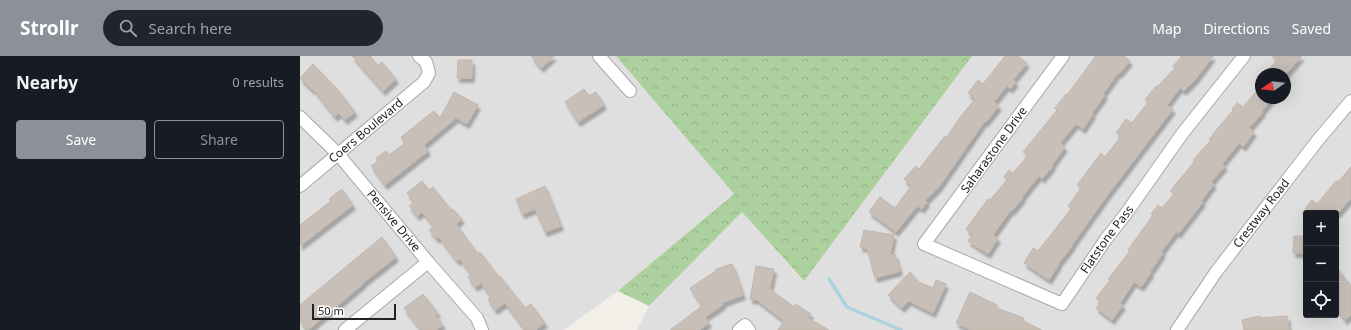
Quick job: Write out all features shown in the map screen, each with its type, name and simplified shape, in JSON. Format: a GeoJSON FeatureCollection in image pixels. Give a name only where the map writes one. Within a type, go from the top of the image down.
{"type":"FeatureCollection","features":[{"type":"Feature","properties":{"kind":"street","name":"Coers Boulevard"},"geometry":{"type":"LineString","coordinates":[[300,186],[424,82],[429,73],[426,62],[419,56]]}},
{"type":"Feature","properties":{"kind":"street"},"geometry":{"type":"LineString","coordinates":[[598,56],[630,91]]}},
{"type":"Feature","properties":{"kind":"street","name":"Saharastone Drive"},"geometry":{"type":"LineString","coordinates":[[924,244],[1063,56]]}},
{"type":"Feature","properties":{"kind":"street","name":"Flatstone Pass"},"geometry":{"type":"LineString","coordinates":[[924,244],[1062,304],[1106,239],[1125,215],[1182,134],[1244,56]]}},
{"type":"Feature","properties":{"kind":"street","name":"Crestway Road"},"geometry":{"type":"LineString","coordinates":[[1177,330],[1239,241],[1318,140],[1351,101]]}},
{"type":"Feature","properties":{"kind":"street","name":"Pensive Drive"},"geometry":{"type":"LineString","coordinates":[[300,117],[338,154],[477,318],[482,330]]}},
{"type":"Feature","properties":{"kind":"street"},"geometry":{"type":"LineString","coordinates":[[345,330],[428,262]]}},
{"type":"Feature","properties":{"kind":"shaded area"},"geometry":{"type":"Polygon","coordinates":[[[300,56],[616,56],[734,194],[648,269],[564,330],[300,330],[300,56]]]}},
{"type":"Feature","properties":{"kind":"shaded area"},"geometry":{"type":"Polygon","coordinates":[[[969,56],[1351,56],[1351,330],[637,330],[649,306],[742,212],[803,281],[969,56]]]}},
{"type":"Feature","properties":{"kind":"green space"},"geometry":{"type":"Polygon","coordinates":[[[616,56],[972,56],[804,281],[742,212],[649,306],[618,291],[734,194],[616,56]]]}},
{"type":"Feature","properties":{"kind":"building"},"geometry":{"type":"Polygon","coordinates":[[[352,56],[370,56],[378,66],[382,62],[396,79],[383,91],[352,56]]]}},
{"type":"Feature","properties":{"kind":"building"},"geometry":{"type":"Polygon","coordinates":[[[531,56],[554,56],[541,68],[531,56]]]}},
{"type":"Feature","properties":{"kind":"building"},"geometry":{"type":"Polygon","coordinates":[[[1005,56],[1018,56],[1027,63],[1013,80],[1016,82],[1010,89],[1007,86],[994,102],[999,106],[985,123],[984,122],[939,187],[925,201],[927,202],[922,209],[917,206],[896,232],[869,212],[880,197],[895,208],[911,186],[904,179],[916,166],[919,169],[945,136],[947,137],[975,99],[968,93],[978,80],[983,84],[1005,56]]]}},
{"type":"Feature","properties":{"kind":"building"},"geometry":{"type":"Polygon","coordinates":[[[1096,56],[1124,56],[1130,61],[1119,74],[1118,73],[1103,94],[1105,95],[1083,129],[1076,124],[1060,143],[1065,147],[1052,165],[1053,166],[1042,179],[1039,176],[1022,197],[1023,198],[1012,211],[1011,210],[993,235],[998,238],[988,254],[968,241],[973,234],[966,229],[988,199],[990,200],[1007,180],[1004,177],[1009,170],[1013,173],[1028,156],[1023,152],[1057,110],[1055,108],[1066,94],[1067,95],[1096,56]]]}},
{"type":"Feature","properties":{"kind":"building"},"geometry":{"type":"Polygon","coordinates":[[[1182,56],[1213,56],[1195,80],[1184,91],[1180,88],[1167,105],[1173,109],[1106,197],[1058,264],[1049,280],[1024,263],[1033,248],[1038,251],[1071,209],[1068,206],[1081,188],[1077,185],[1101,153],[1105,157],[1121,136],[1116,133],[1126,119],[1132,123],[1148,102],[1145,100],[1156,86],[1157,87],[1175,68],[1173,66],[1182,56]]]}},
{"type":"Feature","properties":{"kind":"building"},"geometry":{"type":"Polygon","coordinates":[[[1272,56],[1302,56],[1291,68],[1269,68],[1277,61],[1272,56]]]}},
{"type":"Feature","properties":{"kind":"building"},"geometry":{"type":"Polygon","coordinates":[[[458,60],[472,60],[472,78],[457,78],[458,60]]]}},
{"type":"Feature","properties":{"kind":"building"},"geometry":{"type":"Polygon","coordinates":[[[313,64],[338,90],[355,112],[345,120],[339,113],[335,117],[313,89],[312,90],[300,78],[313,64]]]}},
{"type":"Feature","properties":{"kind":"building"},"geometry":{"type":"Polygon","coordinates":[[[584,89],[589,96],[596,92],[604,105],[578,122],[565,102],[584,89]]]}},
{"type":"Feature","properties":{"kind":"building"},"geometry":{"type":"Polygon","coordinates":[[[454,92],[478,105],[467,124],[456,118],[424,145],[428,151],[385,185],[371,166],[378,161],[376,158],[386,151],[389,155],[405,143],[401,137],[434,111],[440,118],[454,92]]]}},
{"type":"Feature","properties":{"kind":"building"},"geometry":{"type":"Polygon","coordinates":[[[1255,93],[1255,104],[1268,104],[1249,128],[1254,132],[1243,147],[1239,143],[1222,164],[1225,166],[1211,182],[1214,184],[1201,201],[1203,202],[1178,234],[1176,232],[1161,252],[1163,253],[1141,287],[1134,282],[1120,303],[1123,305],[1112,320],[1096,308],[1101,302],[1096,298],[1110,280],[1108,279],[1130,251],[1128,250],[1153,215],[1151,214],[1158,205],[1162,208],[1174,194],[1170,191],[1195,161],[1193,160],[1211,140],[1209,139],[1237,103],[1243,107],[1255,93]]]}},
{"type":"Feature","properties":{"kind":"building"},"geometry":{"type":"Polygon","coordinates":[[[1351,167],[1351,198],[1339,212],[1339,210],[1304,210],[1312,200],[1317,204],[1336,181],[1338,182],[1351,167]]]}},
{"type":"Feature","properties":{"kind":"building"},"geometry":{"type":"Polygon","coordinates":[[[422,181],[429,190],[433,187],[451,210],[453,209],[462,219],[456,224],[478,254],[480,252],[525,308],[531,304],[545,323],[535,330],[525,330],[505,303],[495,310],[488,300],[491,297],[481,283],[475,287],[468,277],[471,274],[460,259],[457,261],[439,237],[437,239],[429,230],[434,226],[422,212],[417,216],[409,206],[414,202],[407,193],[422,181]]]}},
{"type":"Feature","properties":{"kind":"building"},"geometry":{"type":"Polygon","coordinates":[[[545,186],[561,226],[545,232],[535,209],[522,214],[516,199],[545,186]]]}},
{"type":"Feature","properties":{"kind":"building"},"geometry":{"type":"Polygon","coordinates":[[[342,189],[353,205],[300,246],[300,225],[331,201],[329,199],[342,189]]]}},
{"type":"Feature","properties":{"kind":"building"},"geometry":{"type":"Polygon","coordinates":[[[864,230],[894,235],[890,256],[895,254],[900,271],[875,278],[867,248],[860,247],[864,230]]]}},
{"type":"Feature","properties":{"kind":"building"},"geometry":{"type":"Polygon","coordinates":[[[1294,236],[1303,236],[1303,253],[1293,253],[1294,236]]]}},
{"type":"Feature","properties":{"kind":"building"},"geometry":{"type":"Polygon","coordinates":[[[382,237],[396,257],[307,330],[300,321],[300,305],[382,237]]]}},
{"type":"Feature","properties":{"kind":"building"},"geometry":{"type":"Polygon","coordinates":[[[732,264],[743,295],[722,303],[723,305],[705,317],[709,323],[699,330],[670,330],[702,306],[690,288],[716,271],[716,269],[732,264]]]}},
{"type":"Feature","properties":{"kind":"building"},"geometry":{"type":"Polygon","coordinates":[[[756,266],[774,269],[770,289],[794,307],[796,304],[811,314],[808,318],[829,330],[778,330],[784,321],[757,300],[750,299],[756,266]]]}},
{"type":"Feature","properties":{"kind":"building"},"geometry":{"type":"Polygon","coordinates":[[[1339,271],[1351,286],[1351,315],[1345,320],[1339,312],[1339,271]]]}},
{"type":"Feature","properties":{"kind":"building"},"geometry":{"type":"Polygon","coordinates":[[[910,272],[919,282],[933,288],[936,280],[946,284],[933,313],[909,301],[902,308],[888,295],[910,272]]]}},
{"type":"Feature","properties":{"kind":"building"},"geometry":{"type":"Polygon","coordinates":[[[970,292],[997,305],[996,308],[1024,318],[1023,321],[1042,330],[971,330],[956,323],[970,292]]]}},
{"type":"Feature","properties":{"kind":"building"},"geometry":{"type":"Polygon","coordinates":[[[423,294],[438,313],[435,315],[443,325],[436,330],[421,330],[404,308],[423,294]]]}},
{"type":"Feature","properties":{"kind":"building"},"geometry":{"type":"Polygon","coordinates":[[[1260,316],[1260,318],[1287,316],[1289,330],[1244,330],[1242,320],[1260,316]]]}},
{"type":"Feature","properties":{"kind":"waterway"},"geometry":{"type":"LineString","coordinates":[[829,279],[847,307],[901,330]]}}]}
